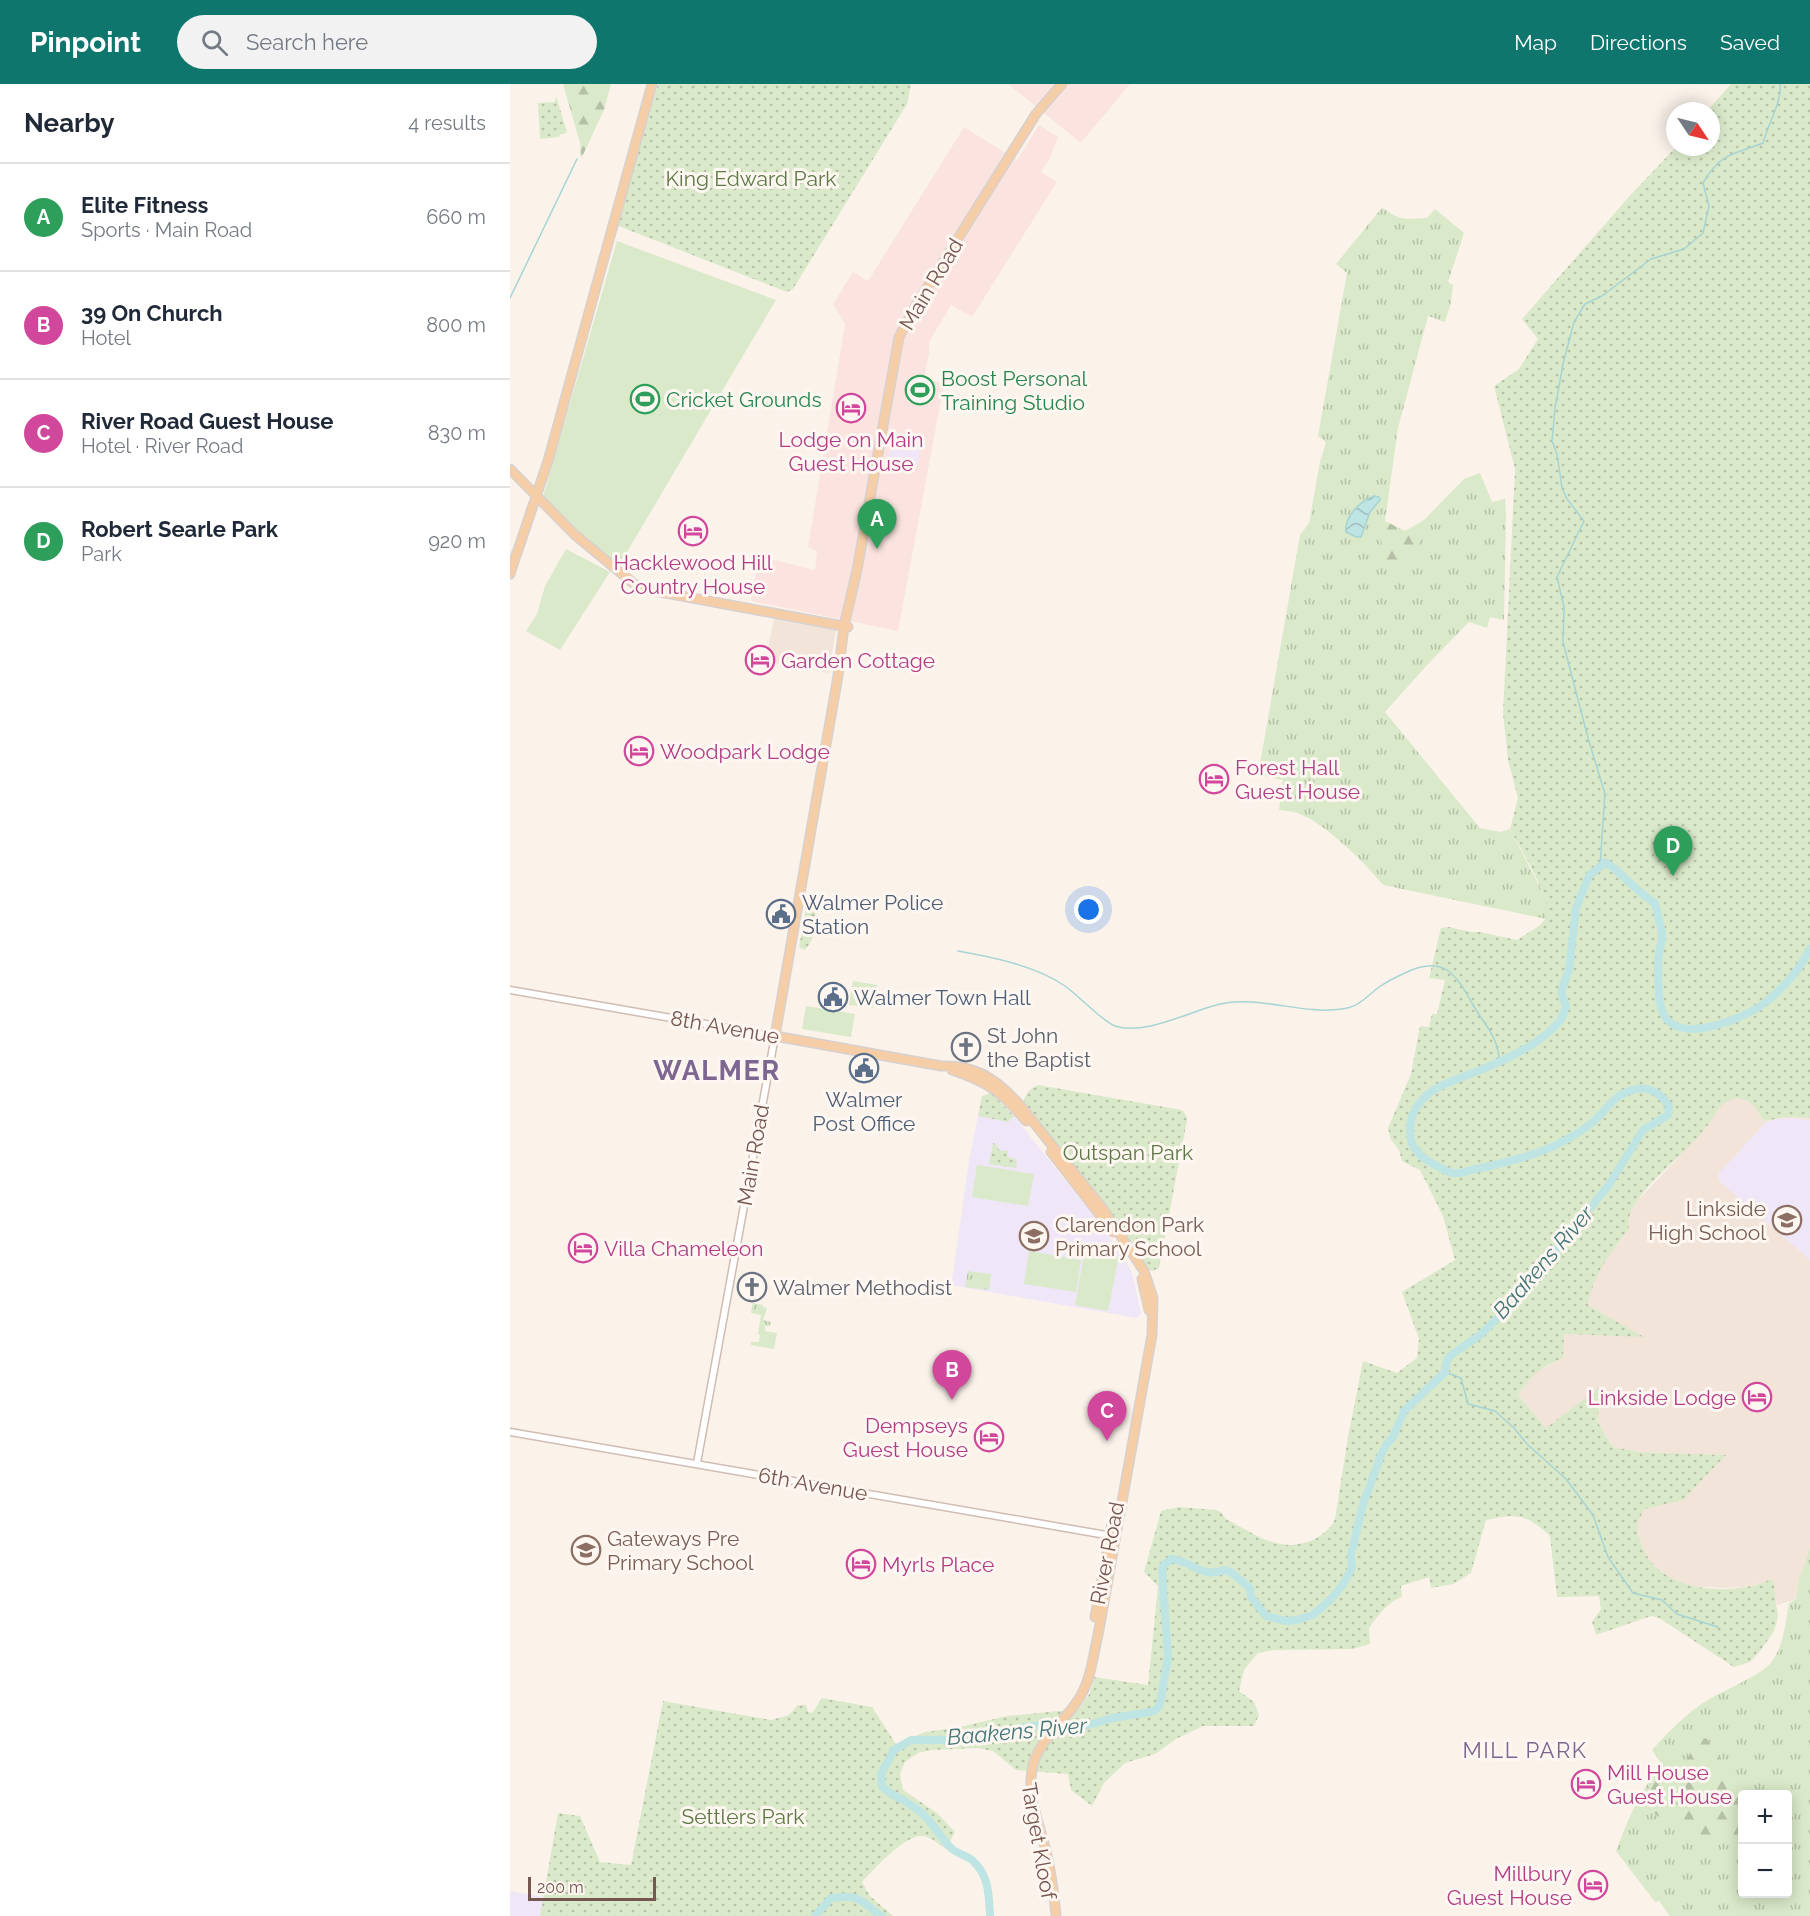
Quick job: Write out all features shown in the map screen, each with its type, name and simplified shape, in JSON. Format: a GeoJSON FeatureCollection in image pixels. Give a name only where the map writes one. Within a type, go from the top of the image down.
{"type":"FeatureCollection","features":[{"type":"Feature","properties":{"kind":"main road"},"geometry":{"type":"LineString","coordinates":[[510,574],[554,436],[584,328],[599,263],[652,84]]}},
{"type":"Feature","properties":{"kind":"main road","name":"Main Road"},"geometry":{"type":"LineString","coordinates":[[775,1036],[854,582],[895,356],[902,331],[1036,114],[1062,84]]}},
{"type":"Feature","properties":{"kind":"main road"},"geometry":{"type":"LineString","coordinates":[[535,496],[538,480],[554,436]]}},
{"type":"Feature","properties":{"kind":"main road"},"geometry":{"type":"LineString","coordinates":[[510,469],[574,534],[639,588],[846,627]]}},
{"type":"Feature","properties":{"kind":"main road"},"geometry":{"type":"LineString","coordinates":[[525,485],[531,485],[538,480]]}},
{"type":"Feature","properties":{"kind":"main road","name":"8th Avenue"},"geometry":{"type":"LineString","coordinates":[[775,1036],[941,1066],[978,1075]]}},
{"type":"Feature","properties":{"kind":"main road","name":"River Road"},"geometry":{"type":"LineString","coordinates":[[978,1075],[1004,1088],[1103,1209],[1144,1271],[1151,1289],[1154,1309],[1088,1677],[1082,1694],[1067,1710],[1030,1768]]}},
{"type":"Feature","properties":{"kind":"main road","name":"Target Kloof"},"geometry":{"type":"LineString","coordinates":[[1030,1768],[1026,1784],[1028,1802],[1045,1867],[1051,1916]]}},
{"type":"Feature","properties":{"kind":"main road","name":"Target Kloof"},"geometry":{"type":"LineString","coordinates":[[1030,1768],[1033,1804],[1050,1868],[1056,1916]]}},
{"type":"Feature","properties":{"kind":"street","name":"8th Avenue"},"geometry":{"type":"LineString","coordinates":[[510,990],[775,1036]]}},
{"type":"Feature","properties":{"kind":"street","name":"Main Road"},"geometry":{"type":"LineString","coordinates":[[698,1463],[775,1036]]}},
{"type":"Feature","properties":{"kind":"street","name":"6th Avenue"},"geometry":{"type":"LineString","coordinates":[[510,1432],[1112,1536]]}},
{"type":"Feature","properties":{"kind":"shaded area"},"geometry":{"type":"Polygon","coordinates":[[[1008,84],[1130,84],[1081,143],[1008,84]]]}},
{"type":"Feature","properties":{"kind":"shaded area"},"geometry":{"type":"Polygon","coordinates":[[[1039,125],[1058,137],[1050,158],[1041,172],[1057,182],[972,317],[951,305],[929,342],[924,378],[944,384],[898,631],[751,601],[759,556],[815,570],[817,551],[808,547],[845,324],[833,304],[853,272],[868,281],[964,127],[1017,160],[1039,125]]]}},
{"type":"Feature","properties":{"kind":"shaded area"},"geometry":{"type":"Polygon","coordinates":[[[892,441],[921,447],[917,466],[888,461],[892,441]]]}},
{"type":"Feature","properties":{"kind":"shaded area"},"geometry":{"type":"Polygon","coordinates":[[[774,619],[836,630],[829,673],[765,661],[774,619]]]}},
{"type":"Feature","properties":{"kind":"shaded area","name":"Clarendon Park Primary School"},"geometry":{"type":"Polygon","coordinates":[[[991,1093],[1014,1116],[1107,1233],[1132,1272],[1141,1314],[1137,1318],[955,1286],[952,1281],[969,1160],[982,1096],[991,1093]]]}},
{"type":"Feature","properties":{"kind":"shaded area"},"geometry":{"type":"Polygon","coordinates":[[[1744,1098],[1754,1105],[1764,1121],[1788,1117],[1810,1118],[1810,1548],[1798,1583],[1796,1599],[1777,1605],[1772,1579],[1747,1587],[1721,1588],[1692,1586],[1671,1579],[1648,1560],[1639,1538],[1637,1522],[1645,1509],[1660,1505],[1694,1489],[1725,1455],[1640,1452],[1613,1447],[1597,1421],[1601,1403],[1598,1388],[1546,1428],[1518,1395],[1534,1373],[1563,1358],[1563,1334],[1642,1336],[1588,1305],[1590,1292],[1601,1265],[1629,1229],[1627,1218],[1637,1201],[1705,1129],[1721,1105],[1730,1099],[1744,1098]]]}},
{"type":"Feature","properties":{"kind":"shaded area","name":"Linkside High School"},"geometry":{"type":"Polygon","coordinates":[[[1789,1118],[1810,1120],[1810,1260],[1718,1180],[1718,1174],[1766,1122],[1789,1118]]]}},
{"type":"Feature","properties":{"kind":"shaded area"},"geometry":{"type":"Polygon","coordinates":[[[510,1891],[544,1897],[540,1916],[510,1916],[510,1891]]]}},
{"type":"Feature","properties":{"kind":"green space"},"geometry":{"type":"Polygon","coordinates":[[[563,84],[611,84],[604,110],[581,159],[580,143],[563,84]]]}},
{"type":"Feature","properties":{"kind":"green space","name":"King Edward Park"},"geometry":{"type":"Polygon","coordinates":[[[658,84],[911,84],[907,104],[793,289],[787,292],[616,225],[658,84]]]}},
{"type":"Feature","properties":{"kind":"green space","name":"Settlers Park"},"geometry":{"type":"Polygon","coordinates":[[[1731,84],[1810,84],[1810,1118],[1788,1117],[1764,1121],[1752,1104],[1744,1099],[1733,1099],[1724,1103],[1697,1138],[1643,1193],[1631,1213],[1628,1222],[1629,1229],[1598,1274],[1590,1294],[1588,1305],[1644,1337],[1564,1334],[1563,1358],[1537,1372],[1518,1395],[1546,1428],[1598,1388],[1603,1387],[1597,1421],[1613,1447],[1640,1452],[1726,1455],[1683,1500],[1645,1509],[1638,1523],[1639,1537],[1650,1561],[1660,1571],[1686,1584],[1731,1589],[1773,1579],[1778,1617],[1774,1631],[1750,1662],[1734,1667],[1659,1618],[1651,1616],[1596,1635],[1592,1622],[1601,1609],[1599,1596],[1557,1597],[1550,1536],[1534,1523],[1521,1517],[1486,1520],[1471,1573],[1453,1584],[1431,1588],[1429,1577],[1401,1586],[1402,1597],[1387,1606],[1369,1628],[1370,1644],[1353,1649],[1274,1650],[1258,1653],[1244,1670],[1239,1691],[1254,1702],[1259,1715],[1254,1726],[1203,1726],[1176,1739],[1155,1754],[1125,1763],[1104,1783],[1092,1806],[1071,1790],[1068,1774],[1016,1770],[993,1751],[977,1748],[932,1750],[918,1753],[905,1762],[900,1774],[903,1790],[937,1813],[955,1832],[946,1849],[925,1836],[914,1837],[906,1841],[862,1882],[870,1896],[893,1916],[540,1916],[558,1813],[580,1816],[600,1862],[631,1865],[663,1701],[771,1720],[789,1715],[798,1705],[806,1705],[808,1712],[812,1713],[822,1698],[872,1707],[896,1744],[925,1732],[1007,1716],[1079,1709],[1090,1693],[1094,1677],[1148,1685],[1158,1586],[1144,1572],[1161,1511],[1179,1507],[1216,1510],[1221,1512],[1226,1519],[1259,1537],[1291,1545],[1315,1539],[1324,1533],[1335,1519],[1363,1361],[1397,1373],[1417,1358],[1419,1339],[1402,1292],[1455,1260],[1443,1216],[1420,1170],[1402,1161],[1399,1150],[1391,1140],[1388,1128],[1411,1074],[1420,1026],[1429,1027],[1432,1014],[1437,1014],[1445,980],[1429,978],[1441,928],[1449,927],[1517,940],[1540,924],[1546,918],[1547,911],[1541,887],[1510,829],[1518,798],[1508,760],[1503,713],[1515,469],[1494,386],[1519,369],[1538,339],[1522,319],[1668,156],[1720,156],[1720,102],[1715,102],[1731,84]]]}},
{"type":"Feature","properties":{"kind":"green space"},"geometry":{"type":"Polygon","coordinates":[[[556,96],[567,132],[560,134],[559,137],[540,139],[538,103],[555,102],[556,96]]]}},
{"type":"Feature","properties":{"kind":"green space"},"geometry":{"type":"Polygon","coordinates":[[[1383,208],[1394,215],[1408,219],[1427,218],[1435,209],[1464,233],[1448,282],[1453,285],[1445,322],[1428,316],[1398,428],[1385,521],[1405,531],[1424,520],[1464,479],[1480,473],[1492,502],[1505,499],[1506,514],[1504,620],[1490,617],[1487,628],[1469,622],[1385,712],[1480,828],[1500,832],[1510,829],[1547,901],[1549,910],[1546,919],[1383,885],[1355,855],[1319,825],[1297,813],[1279,810],[1283,780],[1258,775],[1300,535],[1309,523],[1326,442],[1318,436],[1347,273],[1336,264],[1383,208]]]}},
{"type":"Feature","properties":{"kind":"green space","name":"Cricket Grounds"},"geometry":{"type":"Polygon","coordinates":[[[617,241],[776,300],[617,569],[543,497],[617,241]]]}},
{"type":"Feature","properties":{"kind":"green space"},"geometry":{"type":"Polygon","coordinates":[[[1389,523],[1404,531],[1416,531],[1422,536],[1415,558],[1410,562],[1389,565],[1382,545],[1381,530],[1383,525],[1389,523]]]}},
{"type":"Feature","properties":{"kind":"green space"},"geometry":{"type":"Polygon","coordinates":[[[566,549],[610,572],[560,650],[526,631],[537,614],[545,586],[566,549]]]}},
{"type":"Feature","properties":{"kind":"green space"},"geometry":{"type":"Polygon","coordinates":[[[807,903],[814,906],[815,923],[811,942],[804,950],[799,947],[807,903]]]}},
{"type":"Feature","properties":{"kind":"green space"},"geometry":{"type":"Polygon","coordinates":[[[853,981],[877,985],[873,1008],[849,1005],[853,981]]]}},
{"type":"Feature","properties":{"kind":"green space"},"geometry":{"type":"Polygon","coordinates":[[[806,1006],[855,1014],[851,1037],[802,1029],[806,1006]]]}},
{"type":"Feature","properties":{"kind":"green space","name":"Outspan Park"},"geometry":{"type":"Polygon","coordinates":[[[1038,1085],[1182,1110],[1186,1115],[1187,1120],[1159,1268],[1152,1271],[1146,1269],[1107,1209],[1024,1105],[1027,1093],[1038,1085]]]}},
{"type":"Feature","properties":{"kind":"green space"},"geometry":{"type":"Polygon","coordinates":[[[991,1093],[1014,1116],[1008,1122],[978,1116],[982,1096],[991,1093]]]}},
{"type":"Feature","properties":{"kind":"green space"},"geometry":{"type":"Polygon","coordinates":[[[993,1143],[999,1150],[1008,1151],[1007,1157],[1017,1159],[1016,1168],[989,1164],[993,1143]]]}},
{"type":"Feature","properties":{"kind":"green space"},"geometry":{"type":"Polygon","coordinates":[[[977,1165],[1034,1174],[1028,1206],[972,1197],[977,1165]]]}},
{"type":"Feature","properties":{"kind":"green space"},"geometry":{"type":"Polygon","coordinates":[[[1085,1250],[1119,1256],[1108,1311],[1075,1305],[1085,1250]]]}},
{"type":"Feature","properties":{"kind":"green space"},"geometry":{"type":"Polygon","coordinates":[[[1029,1251],[1081,1260],[1076,1292],[1024,1284],[1029,1251]]]}},
{"type":"Feature","properties":{"kind":"green space"},"geometry":{"type":"Polygon","coordinates":[[[968,1271],[991,1274],[989,1290],[965,1287],[968,1271]]]}},
{"type":"Feature","properties":{"kind":"green space"},"geometry":{"type":"Polygon","coordinates":[[[753,1303],[767,1308],[763,1320],[771,1322],[770,1326],[765,1326],[765,1331],[777,1333],[774,1349],[751,1345],[751,1342],[759,1342],[761,1315],[751,1313],[753,1303]]]}},
{"type":"Feature","properties":{"kind":"green space"},"geometry":{"type":"Polygon","coordinates":[[[1810,1548],[1810,1916],[1670,1916],[1659,1901],[1655,1902],[1616,1851],[1635,1806],[1661,1763],[1652,1750],[1699,1706],[1770,1664],[1781,1643],[1789,1603],[1796,1599],[1798,1583],[1810,1548]]]}},
{"type":"Feature","properties":{"kind":"green space"},"geometry":{"type":"Polygon","coordinates":[[[1698,1737],[1707,1739],[1728,1772],[1740,1777],[1748,1790],[1738,1790],[1738,1839],[1713,1838],[1682,1829],[1642,1804],[1646,1792],[1658,1774],[1669,1778],[1681,1772],[1698,1737]]]}},
{"type":"Feature","properties":{"kind":"water"},"geometry":{"type":"Polygon","coordinates":[[[1374,496],[1379,497],[1380,500],[1370,512],[1361,537],[1346,532],[1350,515],[1363,502],[1374,496]]]}},
{"type":"Feature","properties":{"kind":"waterway"},"geometry":{"type":"LineString","coordinates":[[1600,866],[1605,794],[1563,642],[1564,607],[1557,577],[1584,521],[1567,499],[1562,488],[1557,454],[1552,441],[1563,364],[1574,322],[1585,304],[1602,296],[1651,259],[1684,249],[1703,233],[1709,206],[1703,183],[1722,160],[1763,143],[1777,106],[1780,84]]}},
{"type":"Feature","properties":{"kind":"waterway"},"geometry":{"type":"LineString","coordinates":[[510,298],[577,159]]}},
{"type":"Feature","properties":{"kind":"waterway","name":"Baakens River"},"geometry":{"type":"LineString","coordinates":[[990,1916],[987,1886],[978,1866],[952,1849],[923,1814],[882,1787],[881,1774],[894,1750],[911,1740],[956,1740],[990,1736],[1039,1725],[1071,1730],[1157,1709],[1160,1704],[1168,1657],[1162,1571],[1164,1565],[1171,1559],[1184,1562],[1202,1571],[1225,1570],[1232,1573],[1250,1588],[1251,1597],[1266,1616],[1286,1621],[1313,1615],[1342,1586],[1352,1568],[1351,1555],[1363,1504],[1381,1455],[1393,1437],[1404,1411],[1445,1372],[1447,1360],[1451,1355],[1480,1335],[1512,1304],[1608,1186],[1643,1130],[1668,1115],[1669,1106],[1656,1092],[1646,1089],[1634,1090],[1617,1097],[1593,1122],[1554,1146],[1511,1161],[1457,1173],[1451,1173],[1421,1156],[1411,1140],[1410,1131],[1414,1113],[1429,1093],[1528,1047],[1550,1031],[1560,1020],[1566,1006],[1561,992],[1569,969],[1576,908],[1589,876],[1605,862],[1655,903],[1662,935],[1658,963],[1661,1008],[1671,1023],[1682,1028],[1696,1029],[1712,1026],[1743,1015],[1766,1002],[1791,978],[1810,949]]}},
{"type":"Feature","properties":{"kind":"waterway"},"geometry":{"type":"LineString","coordinates":[[958,951],[999,959],[1041,973],[1065,986],[1110,1023],[1127,1028],[1153,1025],[1208,1007],[1235,1002],[1327,1010],[1348,1008],[1362,1001],[1382,985],[1407,972],[1420,967],[1440,967],[1448,970],[1461,984],[1494,1038],[1499,1061]]}},
{"type":"Feature","properties":{"kind":"waterway"},"geometry":{"type":"LineString","coordinates":[[1445,1372],[1461,1378],[1468,1404],[1495,1411],[1566,1479],[1593,1515],[1608,1557],[1633,1593],[1662,1600],[1677,1614],[1718,1627]]}},
{"type":"Feature","properties":{"kind":"waterway","name":"Baakens River"},"geometry":{"type":"LineString","coordinates":[[815,1916],[831,1898],[847,1897],[858,1899],[882,1916]]}},
{"type":"Feature","properties":{"kind":"place","name":"Boost Personal Training Studio"},"geometry":{"type":"Point","coordinates":[920,390]}},
{"type":"Feature","properties":{"kind":"place","name":"Cricket Grounds"},"geometry":{"type":"Point","coordinates":[645,399]}},
{"type":"Feature","properties":{"kind":"place","name":"Lodge on Main Guest House"},"geometry":{"type":"Point","coordinates":[851,408]}},
{"type":"Feature","properties":{"kind":"place","name":"Hacklewood Hill Country House"},"geometry":{"type":"Point","coordinates":[693,531]}},
{"type":"Feature","properties":{"kind":"place","name":"Elite Fitness"},"geometry":{"type":"Point","coordinates":[877,549]}},
{"type":"Feature","properties":{"kind":"place","name":"Garden Cottage"},"geometry":{"type":"Point","coordinates":[760,660]}},
{"type":"Feature","properties":{"kind":"place","name":"Woodpark Lodge"},"geometry":{"type":"Point","coordinates":[639,751]}},
{"type":"Feature","properties":{"kind":"place","name":"Forest Hall Guest House"},"geometry":{"type":"Point","coordinates":[1214,779]}},
{"type":"Feature","properties":{"kind":"place","name":"Robert Searle Park"},"geometry":{"type":"Point","coordinates":[1673,876]}},
{"type":"Feature","properties":{"kind":"place","name":"Walmer Police Station"},"geometry":{"type":"Point","coordinates":[781,914]}},
{"type":"Feature","properties":{"kind":"place","name":"Walmer Town Hall"},"geometry":{"type":"Point","coordinates":[833,997]}},
{"type":"Feature","properties":{"kind":"place","name":"St John the Baptist"},"geometry":{"type":"Point","coordinates":[966,1047]}},
{"type":"Feature","properties":{"kind":"place","name":"Walmer Post Office"},"geometry":{"type":"Point","coordinates":[864,1068]}},
{"type":"Feature","properties":{"kind":"place","name":"Linkside High School"},"geometry":{"type":"Point","coordinates":[1787,1220]}},
{"type":"Feature","properties":{"kind":"place","name":"Clarendon Park Primary School"},"geometry":{"type":"Point","coordinates":[1034,1236]}},
{"type":"Feature","properties":{"kind":"place","name":"Villa Chameleon"},"geometry":{"type":"Point","coordinates":[583,1248]}},
{"type":"Feature","properties":{"kind":"place","name":"Walmer Methodist"},"geometry":{"type":"Point","coordinates":[752,1287]}},
{"type":"Feature","properties":{"kind":"place","name":"Linkside Lodge"},"geometry":{"type":"Point","coordinates":[1757,1397]}},
{"type":"Feature","properties":{"kind":"place","name":"39 On Church"},"geometry":{"type":"Point","coordinates":[952,1400]}},
{"type":"Feature","properties":{"kind":"place","name":"Dempseys Guest House"},"geometry":{"type":"Point","coordinates":[989,1437]}},
{"type":"Feature","properties":{"kind":"place","name":"River Road Guest House"},"geometry":{"type":"Point","coordinates":[1107,1441]}},
{"type":"Feature","properties":{"kind":"place","name":"Gateways Pre Primary School"},"geometry":{"type":"Point","coordinates":[586,1550]}},
{"type":"Feature","properties":{"kind":"place","name":"Myrls Place"},"geometry":{"type":"Point","coordinates":[861,1564]}},
{"type":"Feature","properties":{"kind":"place","name":"Mill House Guest House"},"geometry":{"type":"Point","coordinates":[1586,1784]}},
{"type":"Feature","properties":{"kind":"place","name":"Millbury Guest House"},"geometry":{"type":"Point","coordinates":[1593,1885]}},
{"type":"Feature","properties":{"kind":"district","name":"WALMER"},"geometry":{"type":"Point","coordinates":[717,1070]}},
{"type":"Feature","properties":{"kind":"district","name":"MILL PARK"},"geometry":{"type":"Point","coordinates":[1525,1750]}}]}
